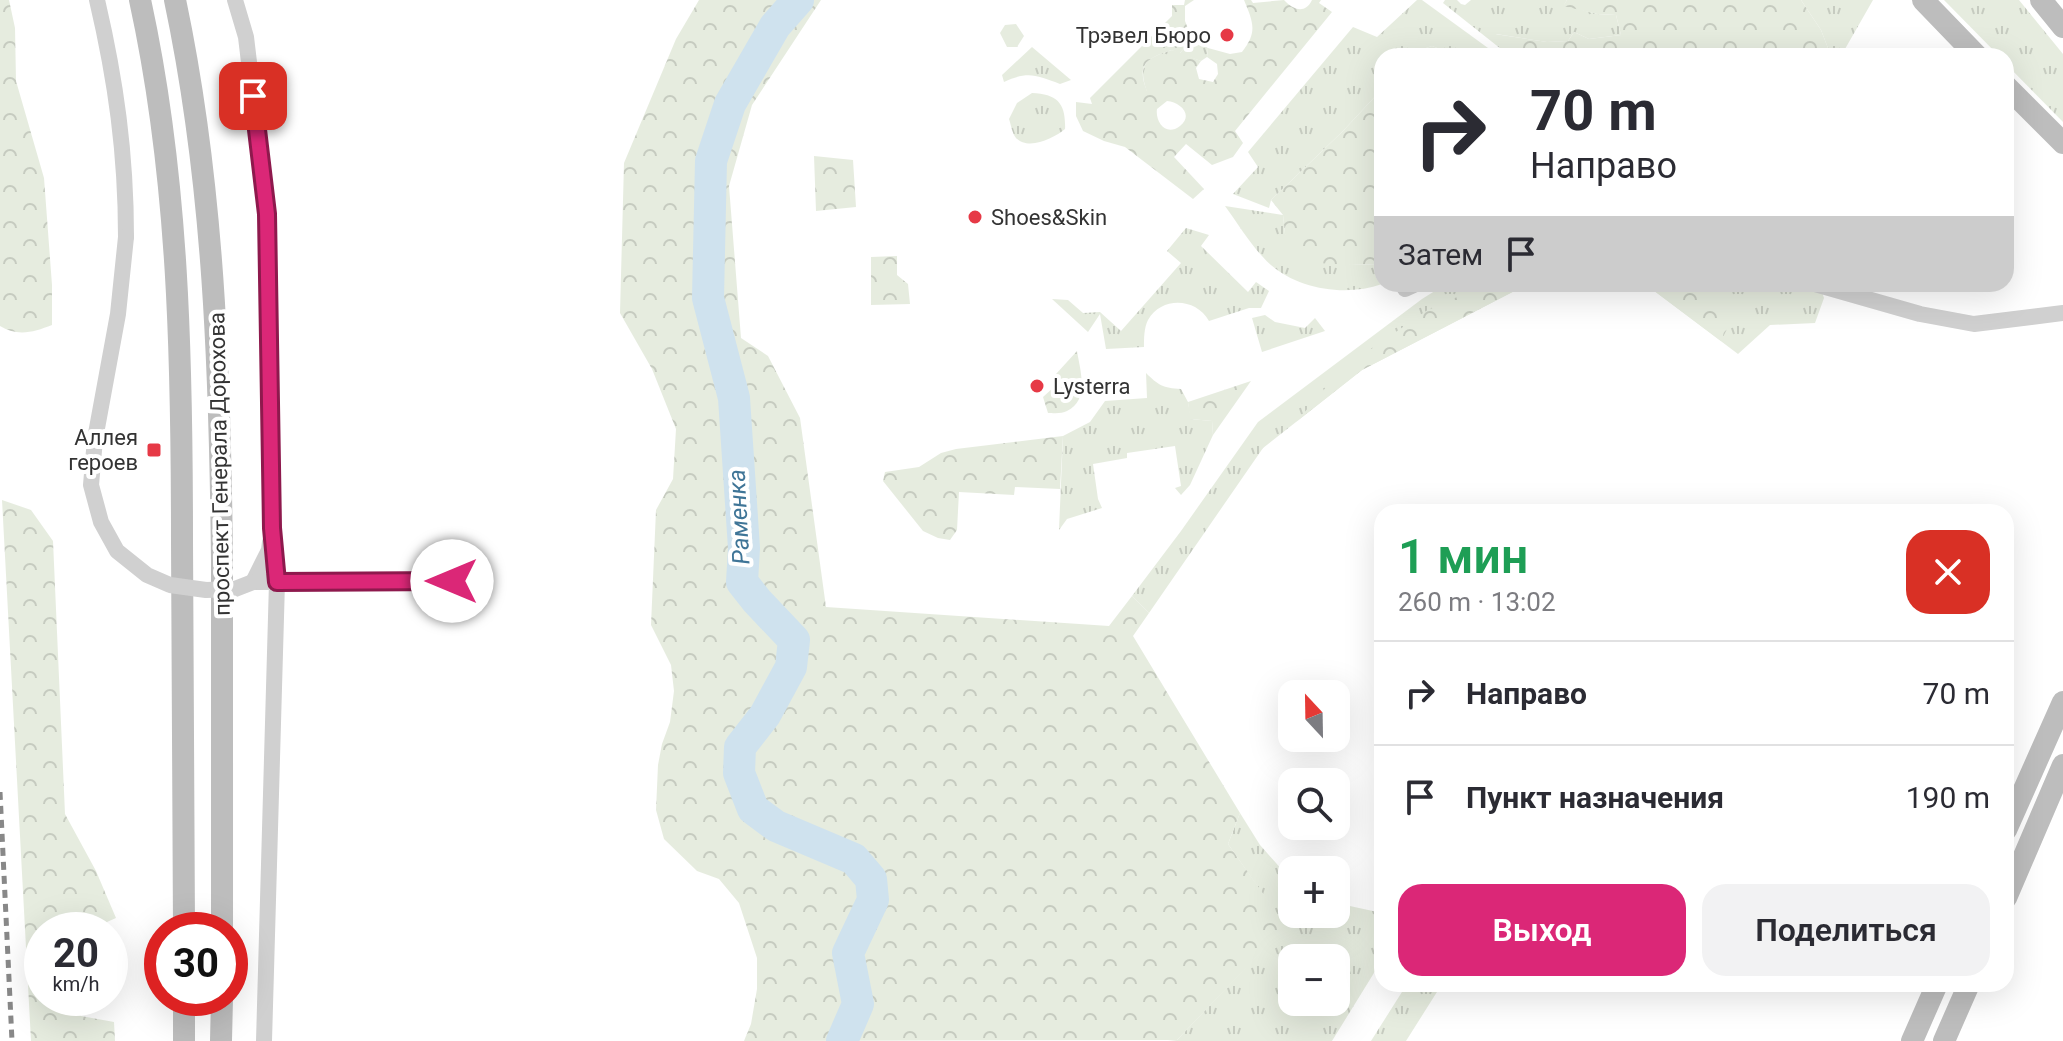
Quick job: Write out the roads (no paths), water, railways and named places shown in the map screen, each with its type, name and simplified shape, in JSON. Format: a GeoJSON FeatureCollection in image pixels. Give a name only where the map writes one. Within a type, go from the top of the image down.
{"type":"FeatureCollection","features":[{"type":"Feature","properties":{"kind":"main road","name":"проспект Генерала Дорохова"},"geometry":{"type":"LineString","coordinates":[[140,0],[152,55],[170,185],[178,301],[184,912]]}},
{"type":"Feature","properties":{"kind":"main road","name":"проспект Генерала Дорохова"},"geometry":{"type":"LineString","coordinates":[[175,0],[186,51],[204,174],[215,304],[221,490],[222,912]]}},
{"type":"Feature","properties":{"kind":"main road"},"geometry":{"type":"LineString","coordinates":[[1923,0],[1969,48]]}},
{"type":"Feature","properties":{"kind":"main road"},"geometry":{"type":"LineString","coordinates":[[2041,0],[2063,27]]}},
{"type":"Feature","properties":{"kind":"main road"},"geometry":{"type":"LineString","coordinates":[[2014,94],[2063,143]]}},
{"type":"Feature","properties":{"kind":"main road"},"geometry":{"type":"LineString","coordinates":[[2014,812],[2063,702]]}},
{"type":"Feature","properties":{"kind":"main road"},"geometry":{"type":"LineString","coordinates":[[2014,879],[2063,765]]}},
{"type":"Feature","properties":{"kind":"main road"},"geometry":{"type":"LineString","coordinates":[[1912,1041],[1933,992]]}},
{"type":"Feature","properties":{"kind":"main road"},"geometry":{"type":"LineString","coordinates":[[1944,1041],[1965,992]]}},
{"type":"Feature","properties":{"kind":"main road"},"geometry":{"type":"LineString","coordinates":[[184,1016],[184,1041]]}},
{"type":"Feature","properties":{"kind":"main road"},"geometry":{"type":"LineString","coordinates":[[221,1041],[222,1016]]}},
{"type":"Feature","properties":{"kind":"street"},"geometry":{"type":"LineString","coordinates":[[97,0],[122,132],[126,237],[118,314],[91,485],[101,522],[117,551],[147,575],[170,585],[206,590],[235,589],[253,582],[452,581]]}},
{"type":"Feature","properties":{"kind":"street"},"geometry":{"type":"LineString","coordinates":[[235,0],[246,37],[267,214],[272,528],[277,582],[264,1041]]}},
{"type":"Feature","properties":{"kind":"street"},"geometry":{"type":"LineString","coordinates":[[1843,292],[1920,314],[1974,324],[2063,313]]}},
{"type":"Feature","properties":{"kind":"street"},"geometry":{"type":"LineString","coordinates":[[253,582],[269,550],[272,528]]}},
{"type":"Feature","properties":{"kind":"waterway","name":"Раменка"},"geometry":{"type":"LineString","coordinates":[[798,0],[775,26],[730,104],[711,161],[708,298],[734,398],[744,548],[742,582],[794,640],[791,667],[765,715],[740,747],[739,773],[753,809],[776,826],[854,859],[871,879],[873,900],[848,953],[858,1004],[842,1041]]}},
{"type":"Feature","properties":{"kind":"railway"},"geometry":{"type":"LineString","coordinates":[[0,792],[12,1041]]}},
{"type":"Feature","properties":{"kind":"place","name":"Трэвел Бюро"},"geometry":{"type":"Point","coordinates":[1227,35]}},
{"type":"Feature","properties":{"kind":"place","name":"Shoes&Skin"},"geometry":{"type":"Point","coordinates":[975,217]}},
{"type":"Feature","properties":{"kind":"place","name":"Lysterra"},"geometry":{"type":"Point","coordinates":[1037,386]}},
{"type":"Feature","properties":{"kind":"place","name":"Аллея героев"},"geometry":{"type":"Point","coordinates":[154,450]}}]}
